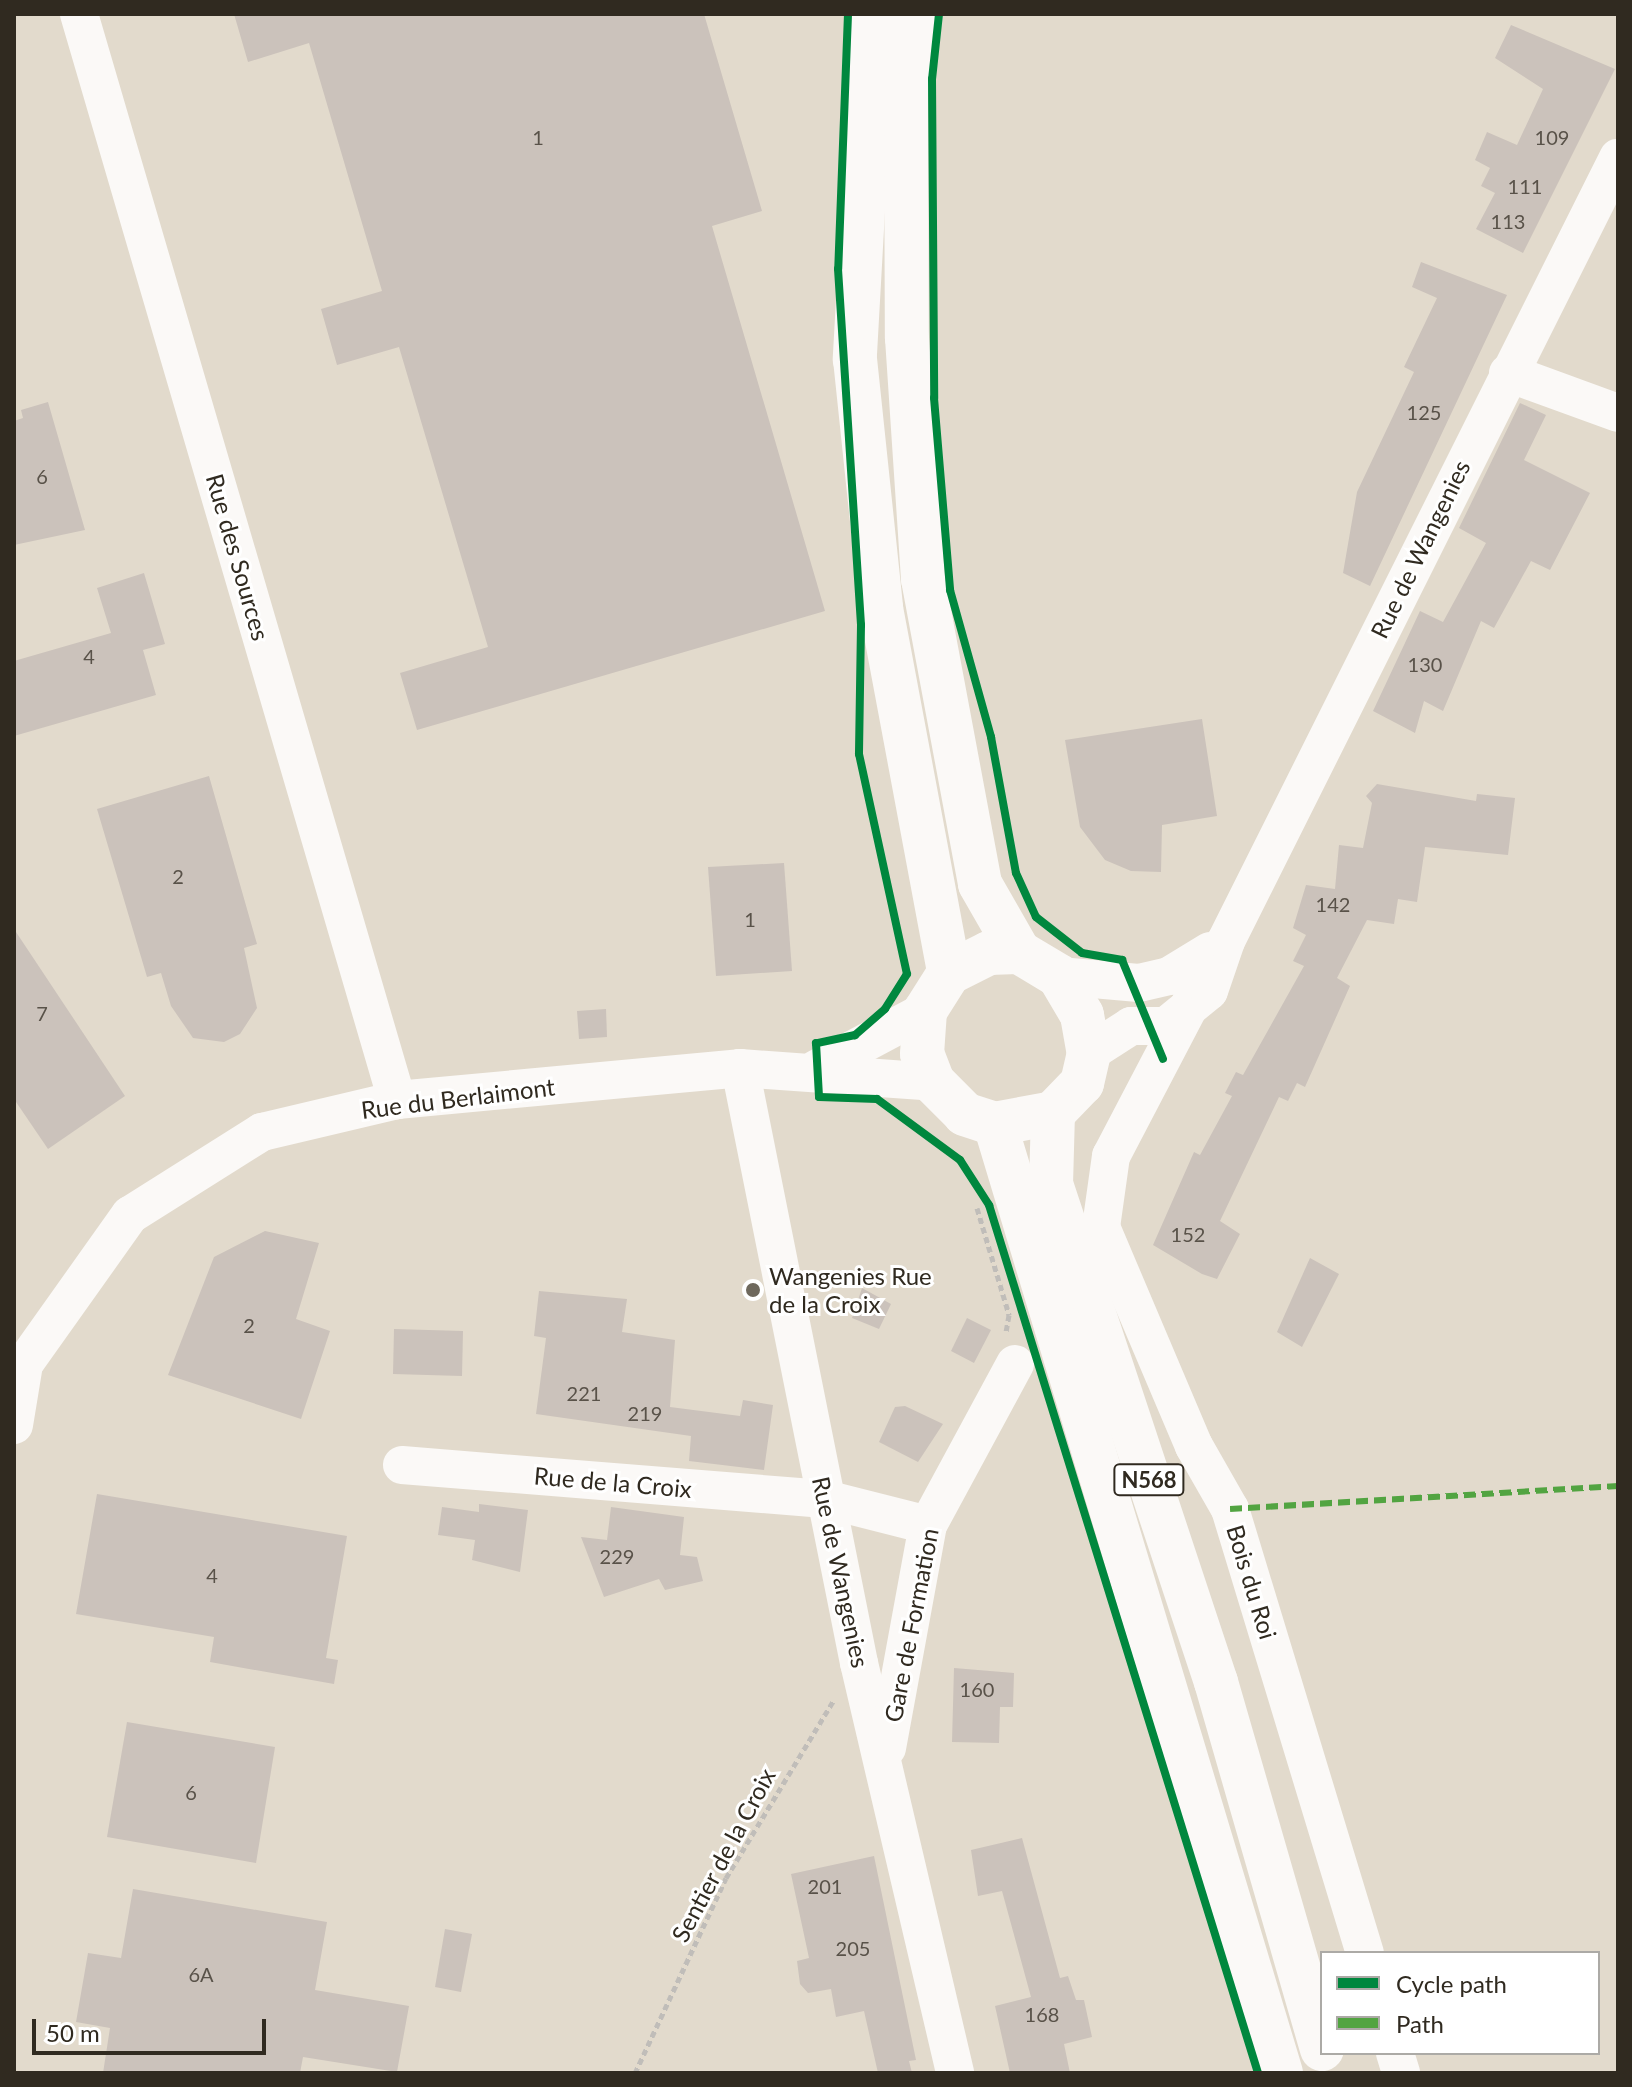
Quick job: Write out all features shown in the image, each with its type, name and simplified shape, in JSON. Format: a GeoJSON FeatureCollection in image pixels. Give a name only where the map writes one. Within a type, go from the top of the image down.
{"type":"FeatureCollection","features":[{"type":"Feature","properties":{"kind":"highway"},"geometry":{"type":"LineString","coordinates":[[874,14],[855,359],[881,608],[949,973]]}},
{"type":"Feature","properties":{"kind":"highway"},"geometry":{"type":"LineString","coordinates":[[914,14],[906,94],[907,338],[923,579],[980,884],[1019,952],[1059,976],[1082,1015],[1089,1053],[1082,1083],[1053,1113],[995,1124],[965,1114],[933,1082],[922,1054],[925,1011],[949,973],[989,953],[1019,952]]}},
{"type":"Feature","properties":{"kind":"highway","name":"N568"},"geometry":{"type":"LineString","coordinates":[[1053,1113],[1051,1184],[1216,1682],[1320,2041]]}},
{"type":"Feature","properties":{"kind":"highway","name":"N568"},"geometry":{"type":"LineString","coordinates":[[995,1124],[1281,2073]]}},
{"type":"Feature","properties":{"kind":"street","name":"Rue des Sources"},"geometry":{"type":"LineString","coordinates":[[79,14],[397,1100]]}},
{"type":"Feature","properties":{"kind":"street","name":"Rue de Wangenies"},"geometry":{"type":"LineString","coordinates":[[1089,1053],[1131,1026],[1166,1026],[1209,991],[1226,941],[1618,158]]}},
{"type":"Feature","properties":{"kind":"street"},"geometry":{"type":"LineString","coordinates":[[1508,373],[1618,413]]}},
{"type":"Feature","properties":{"kind":"street"},"geometry":{"type":"LineString","coordinates":[[1059,976],[1139,983],[1190,964],[1226,941]]}},
{"type":"Feature","properties":{"kind":"street","name":"Rue de Wangenies"},"geometry":{"type":"LineString","coordinates":[[1101,1227],[1111,1156],[1189,1007],[1196,986],[1190,964]]}},
{"type":"Feature","properties":{"kind":"street","name":"Rue du Berlaimont"},"geometry":{"type":"LineString","coordinates":[[816,1069],[925,1011]]}},
{"type":"Feature","properties":{"kind":"street","name":"Rue du Berlaimont"},"geometry":{"type":"LineString","coordinates":[[14,1425],[24,1364],[130,1215],[262,1132],[397,1100],[740,1068],[816,1069],[933,1082]]}},
{"type":"Feature","properties":{"kind":"street","name":"Rue de Wangenies"},"geometry":{"type":"LineString","coordinates":[[740,1068],[782,1248],[825,1499],[859,1663],[885,1763],[955,2073]]}},
{"type":"Feature","properties":{"kind":"street","name":"Bois du Roi"},"geometry":{"type":"LineString","coordinates":[[1101,1227],[1194,1446],[1230,1509],[1364,1951]]}},
{"type":"Feature","properties":{"kind":"street","name":"Gare de Formation"},"geometry":{"type":"LineString","coordinates":[[885,1763],[928,1525],[1015,1364]]}},
{"type":"Feature","properties":{"kind":"street","name":"Rue de la Croix"},"geometry":{"type":"LineString","coordinates":[[402,1465],[825,1499],[928,1525]]}},
{"type":"Feature","properties":{"kind":"path"},"geometry":{"type":"LineString","coordinates":[[981,1194],[1025,1320]]}},
{"type":"Feature","properties":{"kind":"path"},"geometry":{"type":"LineString","coordinates":[[977,1208],[1015,1364]]}},
{"type":"Feature","properties":{"kind":"building"},"geometry":{"type":"Polygon","coordinates":[[[234,14],[704,14],[762,211],[712,226],[825,611],[417,730],[400,673],[488,647],[399,347],[337,365],[321,309],[382,291],[309,43],[248,62],[234,14]]]}},
{"type":"Feature","properties":{"kind":"building"},"geometry":{"type":"Polygon","coordinates":[[[1511,25],[1615,69],[1523,253],[1476,229],[1495,193],[1481,186],[1490,168],[1475,160],[1487,132],[1517,145],[1543,89],[1495,58],[1511,25]]]}},
{"type":"Feature","properties":{"kind":"building"},"geometry":{"type":"Polygon","coordinates":[[[1421,262],[1507,295],[1370,586],[1343,573],[1357,492],[1414,372],[1404,367],[1437,298],[1412,287],[1421,262]]]}},
{"type":"Feature","properties":{"kind":"building"},"geometry":{"type":"Polygon","coordinates":[[[48,402],[85,530],[14,545],[14,421],[23,418],[21,410],[48,402]]]}},
{"type":"Feature","properties":{"kind":"building"},"geometry":{"type":"Polygon","coordinates":[[[1520,403],[1546,415],[1524,460],[1590,493],[1550,570],[1531,561],[1494,628],[1481,621],[1443,711],[1424,701],[1415,733],[1373,711],[1420,611],[1443,622],[1486,543],[1459,528],[1520,403]]]}},
{"type":"Feature","properties":{"kind":"building"},"geometry":{"type":"Polygon","coordinates":[[[144,573],[165,644],[143,650],[156,695],[14,736],[14,661],[111,633],[97,588],[144,573]]]}},
{"type":"Feature","properties":{"kind":"building"},"geometry":{"type":"Polygon","coordinates":[[[1202,719],[1217,816],[1162,825],[1161,872],[1131,871],[1105,860],[1080,827],[1065,740],[1202,719]]]}},
{"type":"Feature","properties":{"kind":"building"},"geometry":{"type":"Polygon","coordinates":[[[209,776],[257,944],[244,948],[257,1008],[240,1034],[224,1042],[193,1038],[171,1006],[161,973],[147,977],[97,809],[209,776]]]}},
{"type":"Feature","properties":{"kind":"building"},"geometry":{"type":"Polygon","coordinates":[[[1377,784],[1476,801],[1477,794],[1515,798],[1508,855],[1425,847],[1417,902],[1398,899],[1394,924],[1367,920],[1337,978],[1350,986],[1305,1087],[1297,1083],[1288,1101],[1279,1097],[1220,1221],[1240,1234],[1217,1279],[1202,1274],[1153,1245],[1194,1152],[1200,1155],[1232,1096],[1225,1093],[1236,1072],[1243,1075],[1304,966],[1293,961],[1306,935],[1293,928],[1306,885],[1335,889],[1339,845],[1363,848],[1372,803],[1366,796],[1377,784]]]}},
{"type":"Feature","properties":{"kind":"building"},"geometry":{"type":"Polygon","coordinates":[[[784,863],[792,971],[716,976],[708,867],[784,863]]]}},
{"type":"Feature","properties":{"kind":"building"},"geometry":{"type":"Polygon","coordinates":[[[14,929],[125,1096],[48,1149],[14,1099],[14,929]]]}},
{"type":"Feature","properties":{"kind":"building"},"geometry":{"type":"Polygon","coordinates":[[[606,1009],[607,1037],[579,1039],[577,1011],[606,1009]]]}},
{"type":"Feature","properties":{"kind":"building"},"geometry":{"type":"Polygon","coordinates":[[[265,1231],[319,1243],[296,1319],[330,1331],[301,1419],[168,1375],[214,1257],[265,1231]]]}},
{"type":"Feature","properties":{"kind":"building"},"geometry":{"type":"Polygon","coordinates":[[[1310,1258],[1339,1274],[1302,1347],[1277,1332],[1310,1258]]]}},
{"type":"Feature","properties":{"kind":"building"},"geometry":{"type":"Polygon","coordinates":[[[862,1288],[891,1304],[879,1329],[852,1318],[862,1288]]]}},
{"type":"Feature","properties":{"kind":"building"},"geometry":{"type":"Polygon","coordinates":[[[539,1291],[627,1299],[622,1332],[675,1340],[670,1407],[740,1416],[743,1400],[773,1405],[764,1470],[689,1461],[691,1436],[536,1414],[546,1338],[534,1336],[539,1291]]]}},
{"type":"Feature","properties":{"kind":"building"},"geometry":{"type":"Polygon","coordinates":[[[967,1318],[991,1330],[974,1363],[951,1351],[967,1318]]]}},
{"type":"Feature","properties":{"kind":"building"},"geometry":{"type":"Polygon","coordinates":[[[394,1329],[463,1331],[462,1376],[393,1374],[394,1329]]]}},
{"type":"Feature","properties":{"kind":"building"},"geometry":{"type":"Polygon","coordinates":[[[905,1406],[943,1424],[918,1462],[879,1442],[895,1407],[905,1406]]]}},
{"type":"Feature","properties":{"kind":"building"},"geometry":{"type":"Polygon","coordinates":[[[97,1494],[347,1536],[326,1658],[338,1660],[334,1684],[210,1662],[214,1637],[76,1614],[97,1494]]]}},
{"type":"Feature","properties":{"kind":"building"},"geometry":{"type":"Polygon","coordinates":[[[479,1504],[528,1510],[520,1572],[472,1560],[475,1540],[438,1535],[442,1507],[479,1512],[479,1504]]]}},
{"type":"Feature","properties":{"kind":"building"},"geometry":{"type":"Polygon","coordinates":[[[611,1507],[684,1517],[680,1555],[697,1557],[703,1581],[665,1590],[659,1579],[604,1597],[581,1537],[607,1540],[611,1507]]]}},
{"type":"Feature","properties":{"kind":"building"},"geometry":{"type":"Polygon","coordinates":[[[954,1668],[1014,1673],[1013,1707],[1000,1707],[999,1743],[952,1742],[954,1668]]]}},
{"type":"Feature","properties":{"kind":"building"},"geometry":{"type":"Polygon","coordinates":[[[127,1722],[275,1747],[256,1863],[107,1837],[127,1722]]]}},
{"type":"Feature","properties":{"kind":"building"},"geometry":{"type":"Polygon","coordinates":[[[1022,1838],[1060,1978],[1068,1976],[1076,2000],[1084,2000],[1092,2037],[1064,2044],[1070,2073],[1010,2073],[995,2006],[1031,1997],[1002,1891],[978,1896],[971,1850],[1022,1838]]]}},
{"type":"Feature","properties":{"kind":"building"},"geometry":{"type":"Polygon","coordinates":[[[874,1856],[916,2060],[909,2061],[912,2073],[878,2073],[864,2011],[836,2017],[831,1989],[808,1993],[800,1984],[797,1961],[809,1958],[791,1874],[874,1856]]]}},
{"type":"Feature","properties":{"kind":"building"},"geometry":{"type":"Polygon","coordinates":[[[133,1889],[327,1922],[315,1990],[409,2006],[397,2072],[303,2057],[300,2073],[103,2073],[110,2028],[76,2022],[88,1953],[121,1958],[133,1889]]]}},
{"type":"Feature","properties":{"kind":"building"},"geometry":{"type":"Polygon","coordinates":[[[445,1929],[472,1934],[461,1992],[435,1987],[445,1929]]]}},
{"type":"Feature","properties":{"kind":"marked path"},"geometry":{"type":"LineString","coordinates":[[1230,1509],[1618,1486]]}},
{"type":"Feature","properties":{"kind":"cycle path"},"geometry":{"type":"LineString","coordinates":[[848,14],[838,269],[861,625],[859,754],[907,974],[885,1009],[855,1035],[816,1043],[819,1097],[877,1099],[960,1160],[989,1205],[1258,2073]]}},
{"type":"Feature","properties":{"kind":"cycle path"},"geometry":{"type":"LineString","coordinates":[[939,14],[932,79],[934,398],[950,590],[991,737],[1016,873],[1036,917],[1082,953],[1122,960],[1163,1059]]}},
{"type":"Feature","properties":{"kind":"place","name":"Wangenies Rue de la Croix"},"geometry":{"type":"Point","coordinates":[753,1290]}}]}
